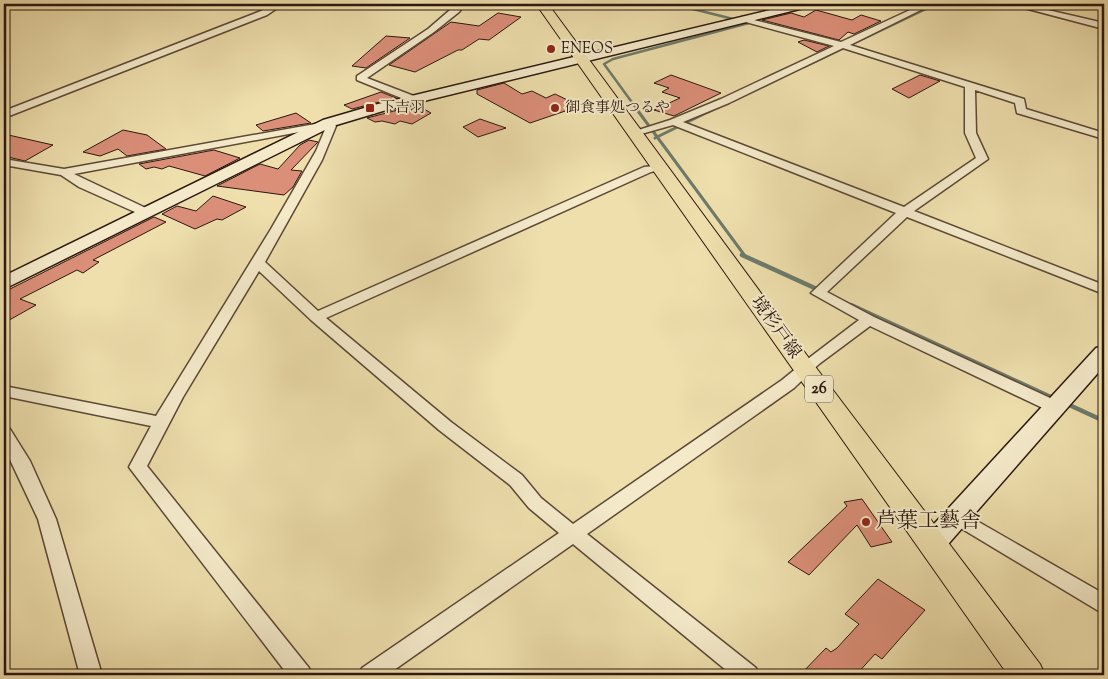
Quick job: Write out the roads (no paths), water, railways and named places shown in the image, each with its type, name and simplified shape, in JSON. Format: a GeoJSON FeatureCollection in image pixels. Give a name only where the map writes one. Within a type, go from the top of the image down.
{"type":"FeatureCollection","features":[{"type":"Feature","properties":{"kind":"main road","name":"境杉戸線"},"geometry":{"type":"LineString","coordinates":[[542,4],[805,370],[1028,675]]}},
{"type":"Feature","properties":{"kind":"street"},"geometry":{"type":"LineString","coordinates":[[4,115],[264,13],[279,4]]}},
{"type":"Feature","properties":{"kind":"street"},"geometry":{"type":"LineString","coordinates":[[414,100],[360,78],[460,8],[461,4]]}},
{"type":"Feature","properties":{"kind":"street"},"geometry":{"type":"LineString","coordinates":[[4,162],[64,172],[328,123],[414,100],[808,4]]}},
{"type":"Feature","properties":{"kind":"street"},"geometry":{"type":"LineString","coordinates":[[634,132],[674,122],[725,101],[929,4]]}},
{"type":"Feature","properties":{"kind":"street"},"geometry":{"type":"LineString","coordinates":[[1013,4],[1104,26]]}},
{"type":"Feature","properties":{"kind":"street"},"geometry":{"type":"LineString","coordinates":[[745,19],[970,84],[1020,101],[1021,111],[1104,136]]}},
{"type":"Feature","properties":{"kind":"street"},"geometry":{"type":"LineString","coordinates":[[970,84],[969,122],[973,144],[980,151],[982,159],[905,212],[818,293],[869,320],[1055,407]]}},
{"type":"Feature","properties":{"kind":"street"},"geometry":{"type":"LineString","coordinates":[[674,122],[1104,290]]}},
{"type":"Feature","properties":{"kind":"street"},"geometry":{"type":"LineString","coordinates":[[4,283],[328,123]]}},
{"type":"Feature","properties":{"kind":"street"},"geometry":{"type":"LineString","coordinates":[[301,675],[138,467],[161,423],[320,152],[330,130],[328,123]]}},
{"type":"Feature","properties":{"kind":"street"},"geometry":{"type":"LineString","coordinates":[[316,317],[630,177],[659,167]]}},
{"type":"Feature","properties":{"kind":"street"},"geometry":{"type":"LineString","coordinates":[[64,172],[83,184],[146,213]]}},
{"type":"Feature","properties":{"kind":"street"},"geometry":{"type":"LineString","coordinates":[[257,262],[316,317],[446,426],[510,474],[535,503],[748,675]]}},
{"type":"Feature","properties":{"kind":"street"},"geometry":{"type":"LineString","coordinates":[[370,675],[788,384],[869,320]]}},
{"type":"Feature","properties":{"kind":"street"},"geometry":{"type":"LineString","coordinates":[[933,543],[1104,353]]}},
{"type":"Feature","properties":{"kind":"street"},"geometry":{"type":"LineString","coordinates":[[4,391],[161,423]]}},
{"type":"Feature","properties":{"kind":"street"},"geometry":{"type":"LineString","coordinates":[[4,433],[21,461],[48,518],[91,675]]}},
{"type":"Feature","properties":{"kind":"street"},"geometry":{"type":"LineString","coordinates":[[956,516],[1104,604]]}},
{"type":"Feature","properties":{"kind":"waterway"},"geometry":{"type":"LineString","coordinates":[[639,112],[604,64],[613,59],[749,23],[673,4]]}},
{"type":"Feature","properties":{"kind":"waterway"},"geometry":{"type":"LineString","coordinates":[[804,67],[936,4]]}},
{"type":"Feature","properties":{"kind":"waterway"},"geometry":{"type":"LineString","coordinates":[[708,112],[725,104]]}},
{"type":"Feature","properties":{"kind":"waterway"},"geometry":{"type":"LineString","coordinates":[[638,111],[657,137]]}},
{"type":"Feature","properties":{"kind":"waterway"},"geometry":{"type":"LineString","coordinates":[[657,137],[710,111]]}},
{"type":"Feature","properties":{"kind":"waterway"},"geometry":{"type":"LineString","coordinates":[[657,137],[745,256]]}},
{"type":"Feature","properties":{"kind":"waterway"},"geometry":{"type":"LineString","coordinates":[[742,255],[819,290]]}},
{"type":"Feature","properties":{"kind":"waterway"},"geometry":{"type":"LineString","coordinates":[[851,305],[1055,399]]}},
{"type":"Feature","properties":{"kind":"waterway"},"geometry":{"type":"LineString","coordinates":[[1065,403],[1104,421]]}},
{"type":"Feature","properties":{"kind":"place","name":"ENEOS"},"geometry":{"type":"Point","coordinates":[551,49]}},
{"type":"Feature","properties":{"kind":"place","name":"下吉羽"},"geometry":{"type":"Point","coordinates":[370,108]}},
{"type":"Feature","properties":{"kind":"place","name":"御食事処つるや"},"geometry":{"type":"Point","coordinates":[555,108]}},
{"type":"Feature","properties":{"kind":"place","name":"芦葉工藝舎"},"geometry":{"type":"Point","coordinates":[866,522]}}]}
